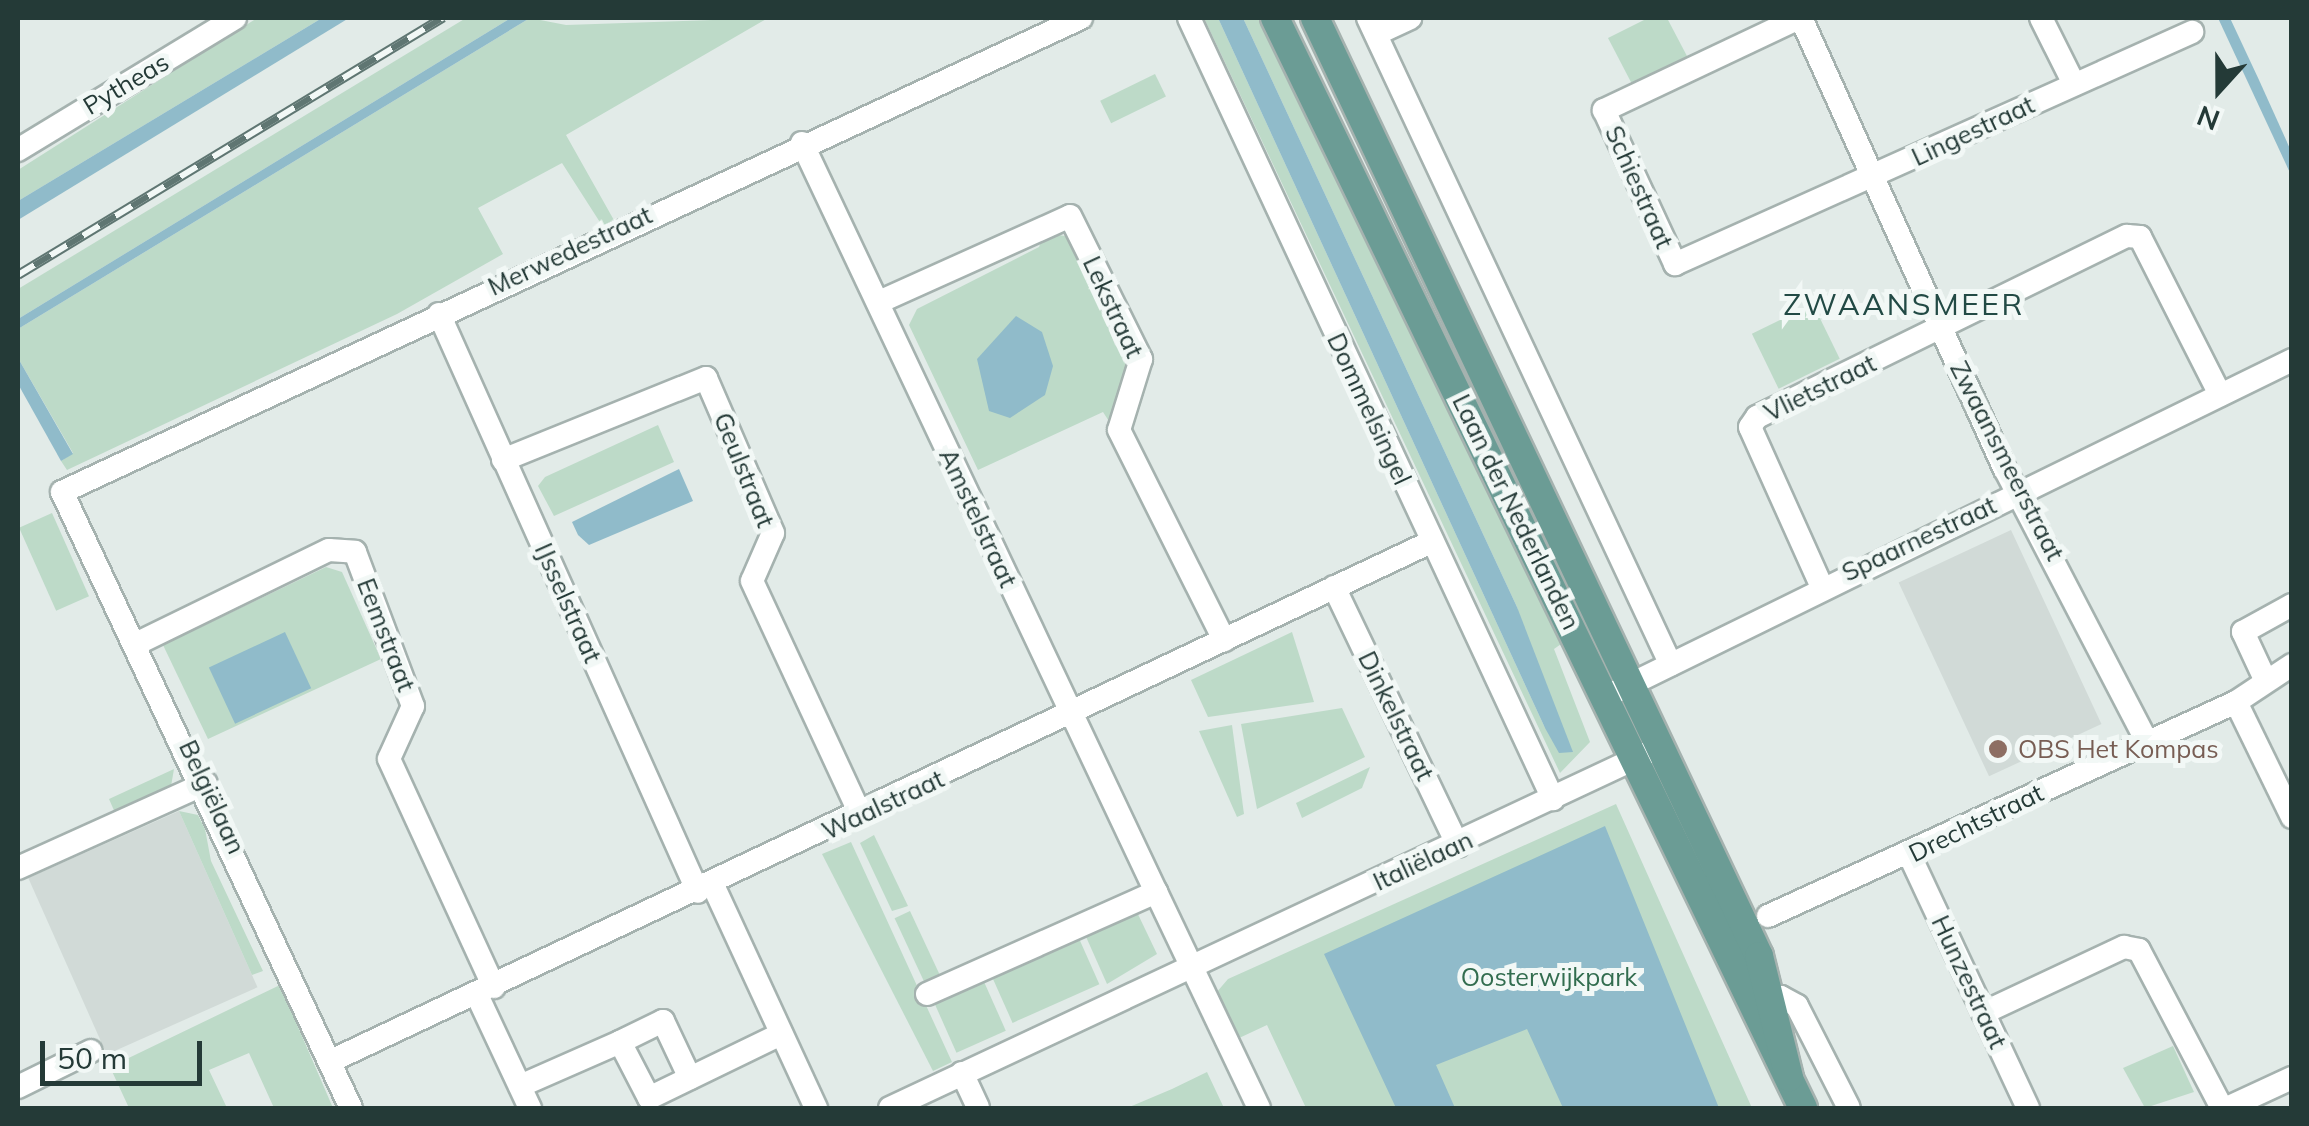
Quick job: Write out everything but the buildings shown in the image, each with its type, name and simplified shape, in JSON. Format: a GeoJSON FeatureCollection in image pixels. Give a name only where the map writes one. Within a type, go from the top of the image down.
{"type":"FeatureCollection","features":[{"type":"Feature","properties":{"kind":"main road","name":"Laan der Nederlanden"},"geometry":{"type":"LineString","coordinates":[[1276,18],[1615,692]]}},
{"type":"Feature","properties":{"kind":"main road","name":"Laan der Nederlanden"},"geometry":{"type":"LineString","coordinates":[[1315,18],[1643,754],[1761,1005],[1803,1108]]}},
{"type":"Feature","properties":{"kind":"street","name":"Pytheas"},"geometry":{"type":"LineString","coordinates":[[18,150],[235,18]]}},
{"type":"Feature","properties":{"kind":"street","name":"Merwedestraat"},"geometry":{"type":"LineString","coordinates":[[62,492],[802,143],[1081,18]]}},
{"type":"Feature","properties":{"kind":"street","name":"Dommelsingel"},"geometry":{"type":"LineString","coordinates":[[1189,18],[1430,542],[1553,798]]}},
{"type":"Feature","properties":{"kind":"street"},"geometry":{"type":"LineString","coordinates":[[1410,18],[1372,26],[1672,665]]}},
{"type":"Feature","properties":{"kind":"street","name":"Schiestraat"},"geometry":{"type":"LineString","coordinates":[[1800,18],[1604,110],[1675,264],[1873,179]]}},
{"type":"Feature","properties":{"kind":"street","name":"Zwaansmeerstraat"},"geometry":{"type":"LineString","coordinates":[[1800,18],[1941,330],[2145,738]]}},
{"type":"Feature","properties":{"kind":"street"},"geometry":{"type":"LineString","coordinates":[[2041,18],[2074,84]]}},
{"type":"Feature","properties":{"kind":"street","name":"Lingestraat"},"geometry":{"type":"LineString","coordinates":[[1873,179],[2192,32]]}},
{"type":"Feature","properties":{"kind":"street","name":"Amstelstraat"},"geometry":{"type":"LineString","coordinates":[[802,143],[1156,892]]}},
{"type":"Feature","properties":{"kind":"street","name":"Lekstraat"},"geometry":{"type":"LineString","coordinates":[[880,302],[1070,216],[1141,359],[1118,430],[1224,640]]}},
{"type":"Feature","properties":{"kind":"street"},"geometry":{"type":"LineString","coordinates":[[1941,330],[2140,238],[2220,395]]}},
{"type":"Feature","properties":{"kind":"street","name":"IJsselstraat"},"geometry":{"type":"LineString","coordinates":[[439,314],[503,460],[705,889],[782,1034],[816,1108]]}},
{"type":"Feature","properties":{"kind":"street","name":"Vlietstraat"},"geometry":{"type":"LineString","coordinates":[[1821,585],[1750,428],[1941,330]]}},
{"type":"Feature","properties":{"kind":"street","name":"Spaarnestraat"},"geometry":{"type":"LineString","coordinates":[[1615,692],[1821,585],[2292,360]]}},
{"type":"Feature","properties":{"kind":"street","name":"Geulstraat"},"geometry":{"type":"LineString","coordinates":[[503,460],[706,378],[773,533],[752,582],[860,814]]}},
{"type":"Feature","properties":{"kind":"street","name":"Belgiëlaan"},"geometry":{"type":"LineString","coordinates":[[62,492],[140,642],[351,1108]]}},
{"type":"Feature","properties":{"kind":"street","name":"Waalstraat"},"geometry":{"type":"LineString","coordinates":[[332,1060],[1071,718],[1430,542]]}},
{"type":"Feature","properties":{"kind":"street","name":"Eemstraat"},"geometry":{"type":"LineString","coordinates":[[140,642],[329,550],[355,552],[413,706],[389,758],[486,991]]}},
{"type":"Feature","properties":{"kind":"street","name":"Dinkelstraat"},"geometry":{"type":"LineString","coordinates":[[1334,587],[1458,846]]}},
{"type":"Feature","properties":{"kind":"street"},"geometry":{"type":"LineString","coordinates":[[2264,678],[2243,632],[2292,606]]}},
{"type":"Feature","properties":{"kind":"street","name":"Drechtstraat"},"geometry":{"type":"LineString","coordinates":[[1768,916],[1910,856],[2145,738],[2236,702],[2264,678],[2292,665]]}},
{"type":"Feature","properties":{"kind":"street"},"geometry":{"type":"LineString","coordinates":[[2236,702],[2292,817]]}},
{"type":"Feature","properties":{"kind":"street","name":"Italiëlaan"},"geometry":{"type":"LineString","coordinates":[[890,1108],[1458,846],[1643,754]]}},
{"type":"Feature","properties":{"kind":"street"},"geometry":{"type":"LineString","coordinates":[[20,861],[206,783]]}},
{"type":"Feature","properties":{"kind":"street","name":"Hunzestraat"},"geometry":{"type":"LineString","coordinates":[[1910,856],[2028,1108]]}},
{"type":"Feature","properties":{"kind":"street"},"geometry":{"type":"LineString","coordinates":[[927,994],[1156,892],[1260,1108]]}},
{"type":"Feature","properties":{"kind":"street"},"geometry":{"type":"LineString","coordinates":[[1983,1013],[2124,946],[2139,950],[2224,1108],[2292,1078]]}},
{"type":"Feature","properties":{"kind":"street"},"geometry":{"type":"LineString","coordinates":[[486,991],[530,1108]]}},
{"type":"Feature","properties":{"kind":"street","name":"Laan der Nederlanden"},"geometry":{"type":"LineString","coordinates":[[1761,1005],[1798,1006],[1849,1108]]}},
{"type":"Feature","properties":{"kind":"street"},"geometry":{"type":"LineString","coordinates":[[520,1086],[663,1021],[690,1078]]}},
{"type":"Feature","properties":{"kind":"street"},"geometry":{"type":"LineString","coordinates":[[620,1042],[649,1098],[782,1034]]}},
{"type":"Feature","properties":{"kind":"street"},"geometry":{"type":"LineString","coordinates":[[18,1086],[90,1051]]}},
{"type":"Feature","properties":{"kind":"street"},"geometry":{"type":"LineString","coordinates":[[962,1073],[978,1108]]}},
{"type":"Feature","properties":{"kind":"shaded area"},"geometry":{"type":"Polygon","coordinates":[[[2011,530],[2101,724],[1989,776],[1899,582],[2011,530]]]}},
{"type":"Feature","properties":{"kind":"shaded area"},"geometry":{"type":"Polygon","coordinates":[[[179,811],[258,987],[107,1054],[28,878],[179,811]]]}},
{"type":"Feature","properties":{"kind":"green space"},"geometry":{"type":"Polygon","coordinates":[[[257,18],[322,18],[18,201],[18,170],[257,18]]]}},
{"type":"Feature","properties":{"kind":"green space"},"geometry":{"type":"Polygon","coordinates":[[[466,18],[511,18],[18,319],[18,289],[466,18]]]}},
{"type":"Feature","properties":{"kind":"green space"},"geometry":{"type":"Polygon","coordinates":[[[530,18],[566,25],[768,18],[566,135],[615,222],[603,227],[562,163],[478,208],[503,254],[397,314],[67,470],[61,461],[73,453],[18,358],[18,329],[530,18]]]}},
{"type":"Feature","properties":{"kind":"green space"},"geometry":{"type":"Polygon","coordinates":[[[1204,18],[1218,18],[1545,728],[1517,607],[1243,18],[1262,18],[1564,642],[1554,649],[1590,742],[1560,773],[1204,18]]]}},
{"type":"Feature","properties":{"kind":"green space"},"geometry":{"type":"Polygon","coordinates":[[[1648,18],[1667,18],[1688,58],[1633,86],[1608,38],[1648,18]]]}},
{"type":"Feature","properties":{"kind":"green space"},"geometry":{"type":"Polygon","coordinates":[[[1155,74],[1166,96],[1111,123],[1100,101],[1155,74]]]}},
{"type":"Feature","properties":{"kind":"green space"},"geometry":{"type":"Polygon","coordinates":[[[1044,233],[1072,237],[1115,345],[1133,362],[1114,429],[1103,412],[978,470],[909,325],[917,309],[1039,247],[1044,233]]]}},
{"type":"Feature","properties":{"kind":"green space"},"geometry":{"type":"Polygon","coordinates":[[[1813,304],[1840,359],[1779,389],[1752,334],[1813,304]]]}},
{"type":"Feature","properties":{"kind":"green space"},"geometry":{"type":"Polygon","coordinates":[[[658,425],[674,462],[554,516],[538,486],[545,477],[658,425]]]}},
{"type":"Feature","properties":{"kind":"green space"},"geometry":{"type":"Polygon","coordinates":[[[52,513],[89,596],[56,611],[19,528],[52,513]]]}},
{"type":"Feature","properties":{"kind":"green space"},"geometry":{"type":"Polygon","coordinates":[[[326,567],[342,572],[381,659],[208,739],[163,645],[326,567]]]}},
{"type":"Feature","properties":{"kind":"green space"},"geometry":{"type":"Polygon","coordinates":[[[1292,632],[1314,702],[1208,717],[1191,680],[1292,632]]]}},
{"type":"Feature","properties":{"kind":"green space"},"geometry":{"type":"Polygon","coordinates":[[[1342,708],[1365,757],[1257,809],[1241,724],[1342,708]]]}},
{"type":"Feature","properties":{"kind":"green space"},"geometry":{"type":"Polygon","coordinates":[[[1232,725],[1244,814],[1237,817],[1199,731],[1232,725]]]}},
{"type":"Feature","properties":{"kind":"green space"},"geometry":{"type":"Polygon","coordinates":[[[1370,767],[1362,788],[1302,818],[1296,803],[1370,767]]]}},
{"type":"Feature","properties":{"kind":"green space"},"geometry":{"type":"Polygon","coordinates":[[[174,769],[170,792],[116,815],[109,799],[174,769]]]}},
{"type":"Feature","properties":{"kind":"green space","name":"Oosterwijkpark"},"geometry":{"type":"Polygon","coordinates":[[[1616,804],[1752,1108],[1306,1108],[1267,1025],[1237,1039],[1216,993],[1228,979],[1616,804]]]}},
{"type":"Feature","properties":{"kind":"green space"},"geometry":{"type":"Polygon","coordinates":[[[179,811],[198,815],[211,861],[263,971],[252,975],[179,811]]]}},
{"type":"Feature","properties":{"kind":"green space"},"geometry":{"type":"Polygon","coordinates":[[[874,835],[908,906],[892,911],[860,843],[874,835]]]}},
{"type":"Feature","properties":{"kind":"green space"},"geometry":{"type":"Polygon","coordinates":[[[851,842],[952,1062],[933,1071],[822,854],[851,842]]]}},
{"type":"Feature","properties":{"kind":"green space"},"geometry":{"type":"Polygon","coordinates":[[[1135,908],[1157,954],[1107,984],[1083,930],[1135,908]]]}},
{"type":"Feature","properties":{"kind":"green space"},"geometry":{"type":"Polygon","coordinates":[[[910,911],[943,982],[928,989],[895,918],[910,911]]]}},
{"type":"Feature","properties":{"kind":"green space"},"geometry":{"type":"Polygon","coordinates":[[[1077,934],[1099,984],[1013,1023],[990,973],[1077,934]]]}},
{"type":"Feature","properties":{"kind":"green space"},"geometry":{"type":"Polygon","coordinates":[[[981,975],[1006,1031],[956,1053],[932,997],[981,975]]]}},
{"type":"Feature","properties":{"kind":"green space"},"geometry":{"type":"Polygon","coordinates":[[[280,985],[333,1108],[274,1108],[249,1053],[209,1070],[227,1108],[129,1108],[110,1067],[280,985]]]}},
{"type":"Feature","properties":{"kind":"green space"},"geometry":{"type":"Polygon","coordinates":[[[2173,1046],[2194,1092],[2145,1108],[2123,1068],[2173,1046]]]}},
{"type":"Feature","properties":{"kind":"green space"},"geometry":{"type":"Polygon","coordinates":[[[1207,1072],[1224,1108],[1127,1108],[1172,1089],[1207,1072]]]}},
{"type":"Feature","properties":{"kind":"water"},"geometry":{"type":"Polygon","coordinates":[[[322,18],[349,18],[18,220],[18,201],[322,18]]]}},
{"type":"Feature","properties":{"kind":"water"},"geometry":{"type":"Polygon","coordinates":[[[511,18],[530,18],[18,329],[18,319],[511,18]]]}},
{"type":"Feature","properties":{"kind":"water"},"geometry":{"type":"Polygon","coordinates":[[[1218,18],[1243,18],[1517,607],[1573,752],[1559,753],[1545,728],[1218,18]]]}},
{"type":"Feature","properties":{"kind":"water"},"geometry":{"type":"Polygon","coordinates":[[[2218,18],[2230,18],[2259,80],[2291,151],[2291,175],[2218,18]]]}},
{"type":"Feature","properties":{"kind":"water"},"geometry":{"type":"Polygon","coordinates":[[[1016,316],[1042,332],[1053,366],[1045,395],[1010,418],[989,411],[977,359],[1016,316]]]}},
{"type":"Feature","properties":{"kind":"water"},"geometry":{"type":"Polygon","coordinates":[[[18,358],[73,454],[61,461],[18,384],[18,358]]]}},
{"type":"Feature","properties":{"kind":"water"},"geometry":{"type":"Polygon","coordinates":[[[679,469],[693,501],[589,545],[578,535],[572,522],[679,469]]]}},
{"type":"Feature","properties":{"kind":"water"},"geometry":{"type":"Polygon","coordinates":[[[285,632],[311,688],[235,724],[209,667],[285,632]]]}},
{"type":"Feature","properties":{"kind":"water","name":"Oosterwijkpark"},"geometry":{"type":"Polygon","coordinates":[[[1605,826],[1719,1108],[1563,1108],[1527,1029],[1436,1065],[1455,1108],[1396,1108],[1324,954],[1605,826]]]}},
{"type":"Feature","properties":{"kind":"railway"},"geometry":{"type":"LineString","coordinates":[[18,275],[443,18]]}},
{"type":"Feature","properties":{"kind":"place","name":"OBS Het Kompas"},"geometry":{"type":"Point","coordinates":[1998,749]}},
{"type":"Feature","properties":{"kind":"district","name":"ZWAANSMEER"},"geometry":{"type":"Point","coordinates":[1904,304]}}]}
